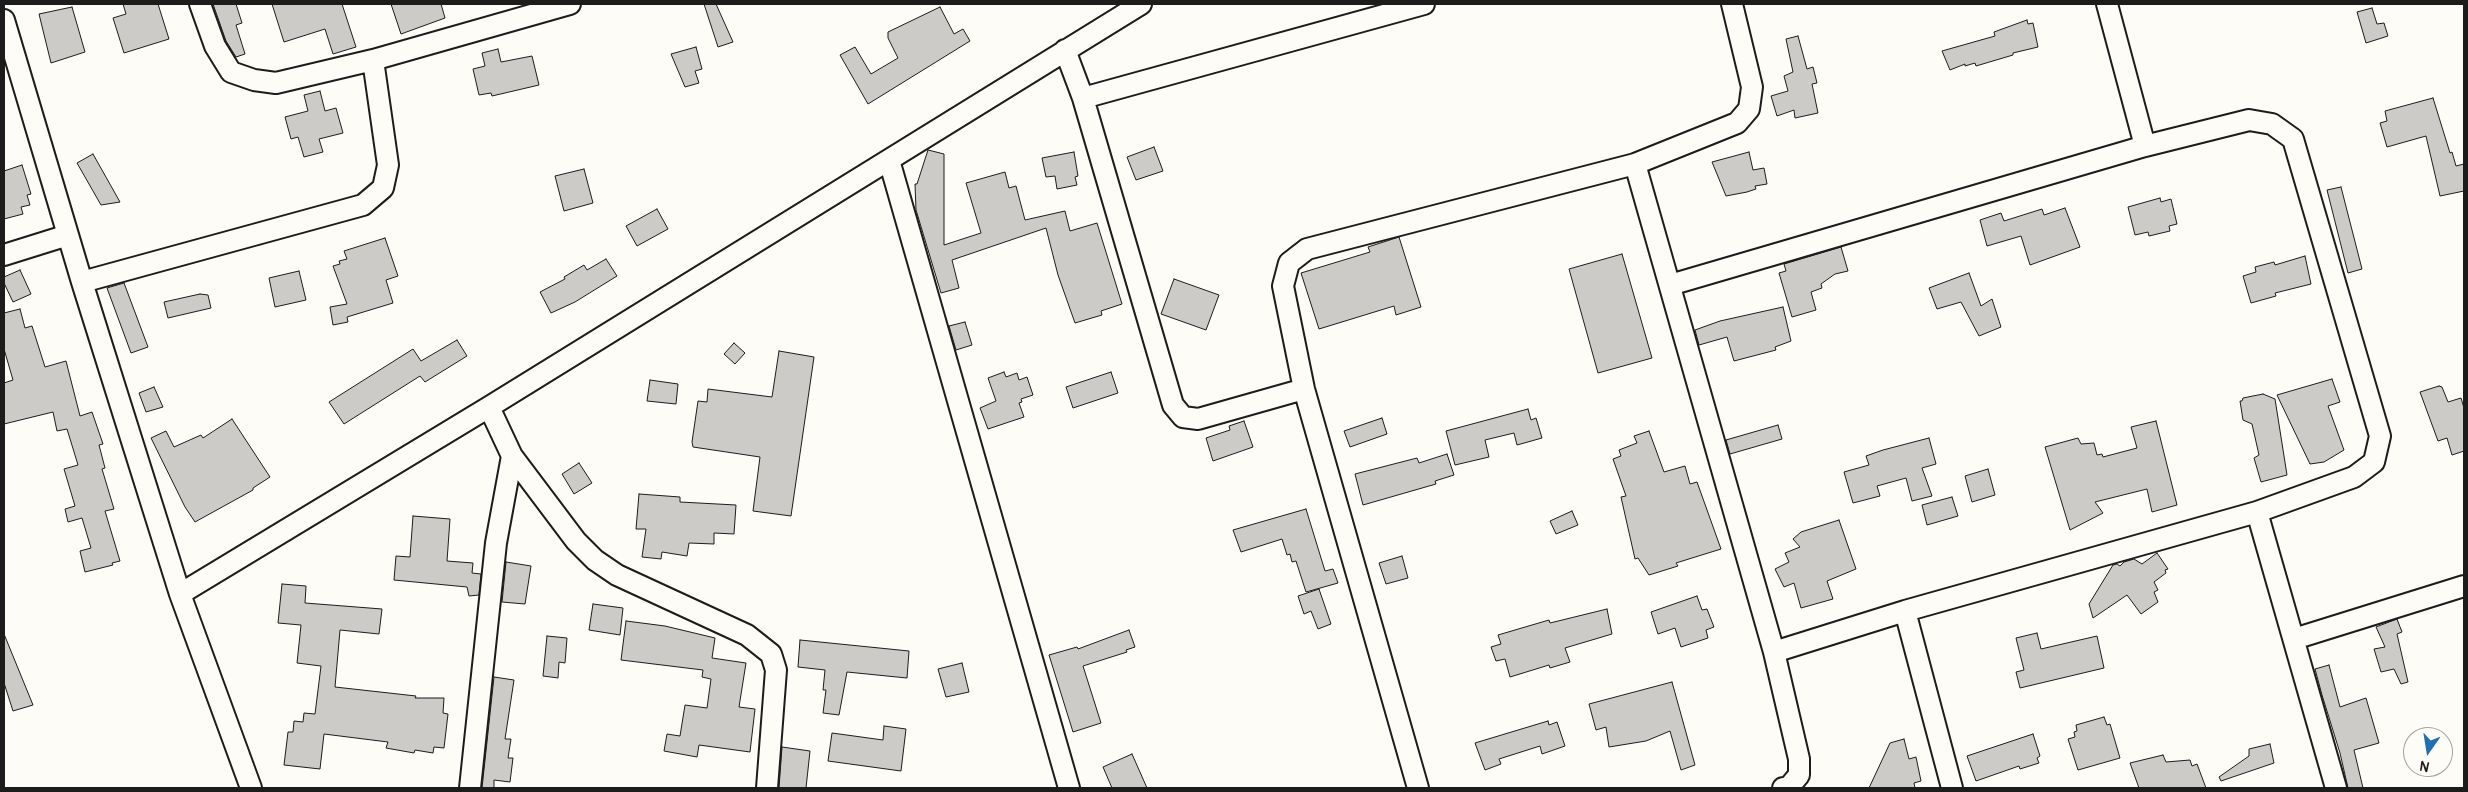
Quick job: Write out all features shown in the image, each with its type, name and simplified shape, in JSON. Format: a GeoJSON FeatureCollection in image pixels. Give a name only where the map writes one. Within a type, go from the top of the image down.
{"type":"FeatureCollection","features":[{"type":"Feature","properties":{"kind":"street"},"geometry":{"type":"LineString","coordinates":[[200,4],[214,46],[231,72],[254,80],[276,83],[373,60],[570,4]]}},
{"type":"Feature","properties":{"kind":"street"},"geometry":{"type":"LineString","coordinates":[[180,594],[489,407],[1141,4]]}},
{"type":"Feature","properties":{"kind":"street"},"geometry":{"type":"LineString","coordinates":[[1083,98],[1424,4]]}},
{"type":"Feature","properties":{"kind":"street"},"geometry":{"type":"LineString","coordinates":[[1418,788],[1304,390],[1282,286],[1289,263],[1307,248],[1635,164],[1737,123],[1749,109],[1752,87],[1732,4]]}},
{"type":"Feature","properties":{"kind":"street"},"geometry":{"type":"LineString","coordinates":[[2107,4],[2145,146]]}},
{"type":"Feature","properties":{"kind":"street"},"geometry":{"type":"LineString","coordinates":[[4,20],[82,282],[180,594],[251,788]]}},
{"type":"Feature","properties":{"kind":"street"},"geometry":{"type":"LineString","coordinates":[[1065,50],[1083,98],[1173,405],[1183,417],[1198,419],[1304,390]]}},
{"type":"Feature","properties":{"kind":"street"},"geometry":{"type":"LineString","coordinates":[[82,282],[363,205],[383,188],[388,165],[373,60]]}},
{"type":"Feature","properties":{"kind":"street"},"geometry":{"type":"LineString","coordinates":[[1670,285],[2145,146],[2249,120],[2272,124],[2293,139],[2380,436],[2374,462],[2354,477],[2257,512],[1905,611],[1774,652]]}},
{"type":"Feature","properties":{"kind":"street"},"geometry":{"type":"LineString","coordinates":[[889,160],[1069,788]]}},
{"type":"Feature","properties":{"kind":"street"},"geometry":{"type":"LineString","coordinates":[[1635,164],[1774,652],[1799,760],[1799,775],[1790,786],[1783,788]]}},
{"type":"Feature","properties":{"kind":"street"},"geometry":{"type":"LineString","coordinates":[[4,255],[68,235]]}},
{"type":"Feature","properties":{"kind":"street"},"geometry":{"type":"LineString","coordinates":[[489,407],[512,456],[576,541],[596,560],[617,574],[747,635],[771,654],[776,670],[767,788]]}},
{"type":"Feature","properties":{"kind":"street"},"geometry":{"type":"LineString","coordinates":[[470,788],[496,543],[512,456]]}},
{"type":"Feature","properties":{"kind":"street"},"geometry":{"type":"LineString","coordinates":[[2257,512],[2336,788]]}},
{"type":"Feature","properties":{"kind":"street"},"geometry":{"type":"LineString","coordinates":[[2294,639],[2464,586]]}},
{"type":"Feature","properties":{"kind":"street"},"geometry":{"type":"LineString","coordinates":[[1905,611],[1952,788]]}},
{"type":"Feature","properties":{"kind":"building"},"geometry":{"type":"Polygon","coordinates":[[[123,4],[158,4],[169,39],[124,53],[113,18],[126,14],[123,4]]]}},
{"type":"Feature","properties":{"kind":"building"},"geometry":{"type":"Polygon","coordinates":[[[213,4],[236,4],[242,23],[236,25],[245,54],[236,57],[226,41],[213,4]]]}},
{"type":"Feature","properties":{"kind":"building"},"geometry":{"type":"Polygon","coordinates":[[[272,4],[342,4],[356,47],[333,54],[325,29],[284,42],[272,4]]]}},
{"type":"Feature","properties":{"kind":"building"},"geometry":{"type":"Polygon","coordinates":[[[391,4],[441,4],[445,18],[401,34],[391,4]]]}},
{"type":"Feature","properties":{"kind":"building"},"geometry":{"type":"Polygon","coordinates":[[[704,4],[716,4],[733,42],[718,47],[704,4]]]}},
{"type":"Feature","properties":{"kind":"building"},"geometry":{"type":"Polygon","coordinates":[[[72,7],[85,52],[51,63],[39,14],[72,7]]]}},
{"type":"Feature","properties":{"kind":"building"},"geometry":{"type":"Polygon","coordinates":[[[940,7],[954,34],[963,29],[970,41],[868,104],[840,55],[855,47],[871,74],[898,58],[888,38],[888,32],[940,7]]]}},
{"type":"Feature","properties":{"kind":"building"},"geometry":{"type":"Polygon","coordinates":[[[2372,8],[2377,24],[2384,23],[2388,36],[2366,43],[2357,12],[2372,8]]]}},
{"type":"Feature","properties":{"kind":"building"},"geometry":{"type":"Polygon","coordinates":[[[2027,20],[2028,24],[2033,23],[2038,47],[2013,53],[2013,55],[1976,66],[1975,63],[1965,66],[1965,64],[1950,70],[1942,51],[1995,36],[1994,32],[2027,20]]]}},
{"type":"Feature","properties":{"kind":"building"},"geometry":{"type":"Polygon","coordinates":[[[1798,36],[1807,69],[1813,67],[1817,83],[1812,84],[1818,113],[1795,118],[1794,110],[1777,116],[1771,96],[1788,91],[1784,76],[1793,72],[1786,39],[1798,36]]]}},
{"type":"Feature","properties":{"kind":"building"},"geometry":{"type":"Polygon","coordinates":[[[696,47],[702,69],[695,71],[699,83],[685,87],[671,54],[696,47]]]}},
{"type":"Feature","properties":{"kind":"building"},"geometry":{"type":"Polygon","coordinates":[[[498,49],[501,62],[532,56],[539,85],[492,96],[491,93],[479,95],[473,69],[485,66],[482,53],[498,49]]]}},
{"type":"Feature","properties":{"kind":"building"},"geometry":{"type":"Polygon","coordinates":[[[320,91],[325,111],[336,108],[343,133],[319,139],[323,152],[304,157],[298,137],[291,139],[285,117],[308,111],[304,95],[320,91]]]}},
{"type":"Feature","properties":{"kind":"building"},"geometry":{"type":"Polygon","coordinates":[[[2433,98],[2450,153],[2452,152],[2456,166],[2464,164],[2464,191],[2440,196],[2426,136],[2387,147],[2380,123],[2387,121],[2385,111],[2433,98]]]}},
{"type":"Feature","properties":{"kind":"building"},"geometry":{"type":"Polygon","coordinates":[[[1154,147],[1163,171],[1136,180],[1127,157],[1154,147]]]}},
{"type":"Feature","properties":{"kind":"building"},"geometry":{"type":"Polygon","coordinates":[[[928,150],[944,154],[944,245],[981,233],[966,183],[1005,172],[1009,188],[1016,186],[1025,220],[1065,211],[1070,231],[1097,223],[1122,304],[1101,311],[1102,315],[1075,323],[1058,275],[1046,228],[952,260],[959,288],[941,293],[916,210],[915,184],[917,184],[928,150]]]}},
{"type":"Feature","properties":{"kind":"building"},"geometry":{"type":"Polygon","coordinates":[[[1074,152],[1078,176],[1075,177],[1077,185],[1057,189],[1055,176],[1046,177],[1042,158],[1074,152]]]}},
{"type":"Feature","properties":{"kind":"building"},"geometry":{"type":"Polygon","coordinates":[[[1749,152],[1753,170],[1764,168],[1767,184],[1755,186],[1756,189],[1747,192],[1726,196],[1712,162],[1749,152]]]}},
{"type":"Feature","properties":{"kind":"building"},"geometry":{"type":"Polygon","coordinates":[[[93,154],[120,202],[101,205],[77,163],[93,154]]]}},
{"type":"Feature","properties":{"kind":"building"},"geometry":{"type":"Polygon","coordinates":[[[22,165],[31,194],[27,195],[30,205],[21,207],[23,214],[4,219],[4,171],[22,165]]]}},
{"type":"Feature","properties":{"kind":"building"},"geometry":{"type":"Polygon","coordinates":[[[584,169],[593,203],[564,211],[555,176],[584,169]]]}},
{"type":"Feature","properties":{"kind":"building"},"geometry":{"type":"Polygon","coordinates":[[[2341,187],[2362,269],[2348,273],[2327,190],[2341,187]]]}},
{"type":"Feature","properties":{"kind":"building"},"geometry":{"type":"Polygon","coordinates":[[[2160,198],[2161,202],[2171,199],[2177,224],[2169,226],[2170,231],[2149,236],[2148,232],[2135,235],[2128,207],[2160,198]]]}},
{"type":"Feature","properties":{"kind":"building"},"geometry":{"type":"Polygon","coordinates":[[[2065,208],[2080,247],[2030,265],[2021,236],[1987,246],[1980,220],[2001,213],[2004,221],[2042,209],[2044,215],[2065,208]]]}},
{"type":"Feature","properties":{"kind":"building"},"geometry":{"type":"Polygon","coordinates":[[[657,209],[668,229],[637,246],[626,226],[657,209]]]}},
{"type":"Feature","properties":{"kind":"building"},"geometry":{"type":"Polygon","coordinates":[[[1399,237],[1421,307],[1396,315],[1394,306],[1319,329],[1301,273],[1370,252],[1368,247],[1399,237]]]}},
{"type":"Feature","properties":{"kind":"building"},"geometry":{"type":"Polygon","coordinates":[[[385,238],[398,276],[386,280],[393,303],[347,317],[348,322],[333,325],[330,307],[347,304],[333,266],[340,264],[339,261],[347,259],[344,251],[385,238]]]}},
{"type":"Feature","properties":{"kind":"building"},"geometry":{"type":"Polygon","coordinates":[[[1841,247],[1848,271],[1835,274],[1821,284],[1822,288],[1811,292],[1816,310],[1792,317],[1779,273],[1786,271],[1784,264],[1841,247]]]}},
{"type":"Feature","properties":{"kind":"building"},"geometry":{"type":"Polygon","coordinates":[[[1622,254],[1652,358],[1598,373],[1569,269],[1622,254]]]}},
{"type":"Feature","properties":{"kind":"building"},"geometry":{"type":"Polygon","coordinates":[[[2305,256],[2311,284],[2275,293],[2276,296],[2251,303],[2243,276],[2256,272],[2255,267],[2274,262],[2275,265],[2305,256]]]}},
{"type":"Feature","properties":{"kind":"building"},"geometry":{"type":"Polygon","coordinates":[[[606,259],[617,276],[575,302],[551,313],[540,292],[565,279],[564,277],[584,265],[587,270],[606,259]]]}},
{"type":"Feature","properties":{"kind":"building"},"geometry":{"type":"Polygon","coordinates":[[[20,270],[31,294],[13,302],[4,283],[4,277],[20,270]]]}},
{"type":"Feature","properties":{"kind":"building"},"geometry":{"type":"Polygon","coordinates":[[[299,271],[306,300],[275,307],[269,278],[299,271]]]}},
{"type":"Feature","properties":{"kind":"building"},"geometry":{"type":"Polygon","coordinates":[[[1969,273],[1981,306],[1992,299],[2001,327],[1979,336],[1961,302],[1937,309],[1929,288],[1969,273]]]}},
{"type":"Feature","properties":{"kind":"building"},"geometry":{"type":"Polygon","coordinates":[[[1174,279],[1219,295],[1206,330],[1161,314],[1174,279]]]}},
{"type":"Feature","properties":{"kind":"building"},"geometry":{"type":"Polygon","coordinates":[[[124,283],[148,347],[131,353],[107,288],[124,283]]]}},
{"type":"Feature","properties":{"kind":"building"},"geometry":{"type":"Polygon","coordinates":[[[200,294],[208,295],[211,308],[168,318],[164,302],[200,294]]]}},
{"type":"Feature","properties":{"kind":"building"},"geometry":{"type":"Polygon","coordinates":[[[1783,307],[1791,341],[1775,347],[1776,350],[1734,361],[1727,337],[1699,345],[1695,330],[1720,321],[1783,307]]]}},
{"type":"Feature","properties":{"kind":"building"},"geometry":{"type":"Polygon","coordinates":[[[20,309],[25,328],[32,326],[45,367],[66,361],[80,416],[92,412],[103,444],[99,445],[105,468],[102,469],[114,509],[105,511],[120,561],[112,563],[113,565],[85,572],[80,551],[91,548],[82,518],[68,522],[65,509],[75,506],[64,469],[78,465],[67,429],[57,431],[53,412],[4,424],[4,383],[13,380],[4,349],[4,313],[20,309]]]}},
{"type":"Feature","properties":{"kind":"building"},"geometry":{"type":"Polygon","coordinates":[[[965,322],[972,345],[956,350],[949,326],[965,322]]]}},
{"type":"Feature","properties":{"kind":"building"},"geometry":{"type":"Polygon","coordinates":[[[457,340],[467,356],[425,382],[420,376],[344,424],[329,402],[413,349],[421,361],[457,340]]]}},
{"type":"Feature","properties":{"kind":"building"},"geometry":{"type":"Polygon","coordinates":[[[734,343],[745,353],[735,364],[724,354],[734,343]]]}},
{"type":"Feature","properties":{"kind":"building"},"geometry":{"type":"Polygon","coordinates":[[[779,351],[814,357],[791,516],[753,511],[760,457],[693,447],[692,442],[698,401],[707,402],[708,389],[772,397],[779,351]]]}},
{"type":"Feature","properties":{"kind":"building"},"geometry":{"type":"Polygon","coordinates":[[[1004,372],[1006,377],[1017,373],[1019,380],[1027,377],[1033,395],[1021,399],[1022,402],[1019,403],[1024,417],[988,429],[980,408],[996,401],[988,378],[1004,372]]]}},
{"type":"Feature","properties":{"kind":"building"},"geometry":{"type":"Polygon","coordinates":[[[1111,372],[1118,393],[1073,408],[1066,387],[1111,372]]]}},
{"type":"Feature","properties":{"kind":"building"},"geometry":{"type":"Polygon","coordinates":[[[2332,379],[2340,402],[2328,406],[2344,450],[2324,462],[2310,464],[2277,395],[2332,379]]]}},
{"type":"Feature","properties":{"kind":"building"},"geometry":{"type":"Polygon","coordinates":[[[650,380],[678,384],[676,404],[647,401],[650,380]]]}},
{"type":"Feature","properties":{"kind":"building"},"geometry":{"type":"Polygon","coordinates":[[[2439,386],[2442,387],[2448,402],[2461,398],[2464,408],[2464,451],[2452,455],[2447,438],[2438,441],[2420,392],[2439,386]]]}},
{"type":"Feature","properties":{"kind":"building"},"geometry":{"type":"Polygon","coordinates":[[[154,387],[163,407],[146,412],[139,393],[154,387]]]}},
{"type":"Feature","properties":{"kind":"building"},"geometry":{"type":"Polygon","coordinates":[[[2263,394],[2275,399],[2287,475],[2261,482],[2254,458],[2259,455],[2252,424],[2243,420],[2240,401],[2243,398],[2263,394]]]}},
{"type":"Feature","properties":{"kind":"building"},"geometry":{"type":"Polygon","coordinates":[[[1528,409],[1531,420],[1536,418],[1542,438],[1517,445],[1514,433],[1485,440],[1489,457],[1455,465],[1446,431],[1528,409]]]}},
{"type":"Feature","properties":{"kind":"building"},"geometry":{"type":"Polygon","coordinates":[[[1382,418],[1387,434],[1350,447],[1344,431],[1382,418]]]}},
{"type":"Feature","properties":{"kind":"building"},"geometry":{"type":"Polygon","coordinates":[[[232,419],[270,477],[253,488],[253,490],[195,522],[185,507],[151,438],[166,431],[174,447],[201,435],[203,438],[232,419]]]}},
{"type":"Feature","properties":{"kind":"building"},"geometry":{"type":"Polygon","coordinates":[[[1244,421],[1253,447],[1213,461],[1206,438],[1230,430],[1229,426],[1244,421]]]}},
{"type":"Feature","properties":{"kind":"building"},"geometry":{"type":"Polygon","coordinates":[[[2156,421],[2177,505],[2152,512],[2147,489],[2095,502],[2103,513],[2070,530],[2045,447],[2078,438],[2081,444],[2094,443],[2097,455],[2102,454],[2103,457],[2137,448],[2131,427],[2156,421]]]}},
{"type":"Feature","properties":{"kind":"building"},"geometry":{"type":"Polygon","coordinates":[[[1778,425],[1782,439],[1730,454],[1726,440],[1778,425]]]}},
{"type":"Feature","properties":{"kind":"building"},"geometry":{"type":"Polygon","coordinates":[[[1649,431],[1664,472],[1685,466],[1690,484],[1697,482],[1721,549],[1676,563],[1678,566],[1649,575],[1638,558],[1635,559],[1621,497],[1626,496],[1613,459],[1621,456],[1619,450],[1637,443],[1634,436],[1649,431]]]}},
{"type":"Feature","properties":{"kind":"building"},"geometry":{"type":"Polygon","coordinates":[[[1929,438],[1936,464],[1922,468],[1932,496],[1912,501],[1906,478],[1877,486],[1880,496],[1853,503],[1844,472],[1869,465],[1866,456],[1929,438]]]}},
{"type":"Feature","properties":{"kind":"building"},"geometry":{"type":"Polygon","coordinates":[[[1447,454],[1454,475],[1435,481],[1436,484],[1363,505],[1355,474],[1417,458],[1419,463],[1447,454]]]}},
{"type":"Feature","properties":{"kind":"building"},"geometry":{"type":"Polygon","coordinates":[[[579,463],[592,483],[574,494],[562,474],[579,463]]]}},
{"type":"Feature","properties":{"kind":"building"},"geometry":{"type":"Polygon","coordinates":[[[1988,469],[1995,495],[1972,502],[1965,476],[1988,469]]]}},
{"type":"Feature","properties":{"kind":"building"},"geometry":{"type":"Polygon","coordinates":[[[639,494],[680,497],[680,502],[736,505],[734,534],[714,533],[714,544],[689,543],[687,556],[662,552],[661,559],[642,557],[646,529],[636,529],[639,494]]]}},
{"type":"Feature","properties":{"kind":"building"},"geometry":{"type":"Polygon","coordinates":[[[1952,497],[1958,516],[1927,525],[1922,505],[1952,497]]]}},
{"type":"Feature","properties":{"kind":"building"},"geometry":{"type":"Polygon","coordinates":[[[1306,509],[1325,571],[1333,569],[1338,583],[1306,592],[1296,561],[1292,562],[1290,554],[1287,555],[1282,539],[1241,552],[1233,530],[1306,509]]]}},
{"type":"Feature","properties":{"kind":"building"},"geometry":{"type":"Polygon","coordinates":[[[1572,511],[1578,525],[1556,534],[1550,521],[1572,511]]]}},
{"type":"Feature","properties":{"kind":"building"},"geometry":{"type":"Polygon","coordinates":[[[413,516],[450,519],[447,561],[473,563],[472,573],[481,574],[479,595],[469,596],[467,587],[394,580],[396,556],[410,557],[413,516]]]}},
{"type":"Feature","properties":{"kind":"building"},"geometry":{"type":"Polygon","coordinates":[[[1839,520],[1856,569],[1827,581],[1833,599],[1801,608],[1794,583],[1784,587],[1775,569],[1789,562],[1785,553],[1800,547],[1793,539],[1801,532],[1839,520]]]}},
{"type":"Feature","properties":{"kind":"building"},"geometry":{"type":"Polygon","coordinates":[[[2157,553],[2168,569],[2165,570],[2166,573],[2154,582],[2158,590],[2154,592],[2158,602],[2141,614],[2127,595],[2093,618],[2089,604],[2113,565],[2117,564],[2120,566],[2124,562],[2134,559],[2142,564],[2157,553]]]}},
{"type":"Feature","properties":{"kind":"building"},"geometry":{"type":"Polygon","coordinates":[[[1402,556],[1408,578],[1386,584],[1379,563],[1402,556]]]}},
{"type":"Feature","properties":{"kind":"building"},"geometry":{"type":"Polygon","coordinates":[[[506,562],[531,566],[525,604],[502,602],[506,562]]]}},
{"type":"Feature","properties":{"kind":"building"},"geometry":{"type":"Polygon","coordinates":[[[282,584],[306,586],[305,603],[382,609],[379,634],[340,630],[335,687],[416,696],[415,698],[444,698],[443,713],[448,714],[444,748],[434,747],[433,753],[415,750],[414,753],[386,748],[388,742],[324,734],[320,769],[284,765],[288,732],[293,732],[294,721],[303,722],[304,713],[315,714],[321,666],[297,663],[301,625],[278,623],[282,584]]]}},
{"type":"Feature","properties":{"kind":"building"},"geometry":{"type":"Polygon","coordinates":[[[1319,589],[1331,624],[1318,629],[1311,611],[1304,614],[1298,596],[1319,589]]]}},
{"type":"Feature","properties":{"kind":"building"},"geometry":{"type":"Polygon","coordinates":[[[1697,596],[1702,610],[1707,609],[1714,627],[1706,630],[1708,638],[1681,647],[1675,628],[1658,634],[1651,612],[1697,596]]]}},
{"type":"Feature","properties":{"kind":"building"},"geometry":{"type":"Polygon","coordinates":[[[593,604],[623,608],[620,635],[589,630],[593,604]]]}},
{"type":"Feature","properties":{"kind":"building"},"geometry":{"type":"Polygon","coordinates":[[[1607,609],[1612,634],[1565,648],[1570,662],[1550,668],[1549,665],[1510,677],[1505,659],[1496,661],[1491,647],[1501,644],[1498,635],[1549,620],[1550,623],[1607,609]]]}},
{"type":"Feature","properties":{"kind":"building"},"geometry":{"type":"Polygon","coordinates":[[[2397,619],[2402,632],[2397,634],[2408,682],[2401,684],[2394,669],[2381,672],[2374,649],[2385,647],[2376,627],[2397,619]]]}},
{"type":"Feature","properties":{"kind":"building"},"geometry":{"type":"Polygon","coordinates":[[[626,621],[665,626],[715,638],[712,658],[746,663],[739,707],[755,709],[750,752],[699,745],[697,757],[664,751],[667,734],[680,736],[685,705],[707,708],[711,679],[702,677],[703,670],[621,660],[626,621]]]}},
{"type":"Feature","properties":{"kind":"building"},"geometry":{"type":"Polygon","coordinates":[[[1129,630],[1135,647],[1126,650],[1127,652],[1083,666],[1101,723],[1073,732],[1049,655],[1077,647],[1078,649],[1129,630]]]}},
{"type":"Feature","properties":{"kind":"building"},"geometry":{"type":"Polygon","coordinates":[[[2037,633],[2041,649],[2097,636],[2104,668],[2020,688],[2016,672],[2024,670],[2016,638],[2037,633]]]}},
{"type":"Feature","properties":{"kind":"building"},"geometry":{"type":"Polygon","coordinates":[[[4,634],[33,705],[13,711],[4,683],[4,634]]]}},
{"type":"Feature","properties":{"kind":"building"},"geometry":{"type":"Polygon","coordinates":[[[547,636],[567,638],[565,663],[559,662],[558,678],[543,676],[547,636]]]}},
{"type":"Feature","properties":{"kind":"building"},"geometry":{"type":"Polygon","coordinates":[[[800,640],[909,651],[907,678],[847,672],[839,715],[823,713],[826,690],[823,690],[825,670],[798,667],[800,640]]]}},
{"type":"Feature","properties":{"kind":"building"},"geometry":{"type":"Polygon","coordinates":[[[962,663],[969,692],[946,697],[938,669],[962,663]]]}},
{"type":"Feature","properties":{"kind":"building"},"geometry":{"type":"Polygon","coordinates":[[[2329,665],[2340,707],[2366,698],[2379,743],[2354,750],[2363,788],[2348,788],[2340,753],[2322,695],[2315,669],[2329,665]]]}},
{"type":"Feature","properties":{"kind":"building"},"geometry":{"type":"Polygon","coordinates":[[[494,677],[514,680],[505,739],[511,739],[508,758],[513,758],[510,782],[494,780],[494,788],[482,788],[494,677]]]}},
{"type":"Feature","properties":{"kind":"building"},"geometry":{"type":"Polygon","coordinates":[[[1672,682],[1695,765],[1681,770],[1670,731],[1646,741],[1609,747],[1606,727],[1596,730],[1589,704],[1672,682]]]}},
{"type":"Feature","properties":{"kind":"building"},"geometry":{"type":"Polygon","coordinates":[[[2104,717],[2107,725],[2110,724],[2120,758],[2078,770],[2068,739],[2075,737],[2076,725],[2104,717]]]}},
{"type":"Feature","properties":{"kind":"building"},"geometry":{"type":"Polygon","coordinates":[[[1548,721],[1549,725],[1557,722],[1565,746],[1542,754],[1540,746],[1499,759],[1501,764],[1485,770],[1475,743],[1548,721]]]}},
{"type":"Feature","properties":{"kind":"building"},"geometry":{"type":"Polygon","coordinates":[[[884,726],[906,729],[901,771],[828,761],[832,733],[883,740],[884,726]]]}},
{"type":"Feature","properties":{"kind":"building"},"geometry":{"type":"Polygon","coordinates":[[[2033,734],[2040,756],[2037,758],[2039,763],[2020,769],[2019,766],[1976,781],[1967,756],[2033,734]]]}},
{"type":"Feature","properties":{"kind":"building"},"geometry":{"type":"Polygon","coordinates":[[[1904,739],[1909,759],[1916,757],[1921,781],[1914,783],[1915,788],[1869,788],[1890,743],[1904,739]]]}},
{"type":"Feature","properties":{"kind":"building"},"geometry":{"type":"Polygon","coordinates":[[[2270,744],[2274,763],[2221,781],[2219,777],[2249,756],[2249,749],[2270,744]]]}},
{"type":"Feature","properties":{"kind":"building"},"geometry":{"type":"Polygon","coordinates":[[[782,747],[810,751],[806,788],[779,788],[782,747]]]}},
{"type":"Feature","properties":{"kind":"building"},"geometry":{"type":"Polygon","coordinates":[[[1132,754],[1147,788],[1112,788],[1103,767],[1132,754]]]}},
{"type":"Feature","properties":{"kind":"building"},"geometry":{"type":"Polygon","coordinates":[[[2163,755],[2166,762],[2190,760],[2192,766],[2197,764],[2206,788],[2139,788],[2130,763],[2163,755]]]}}]}
